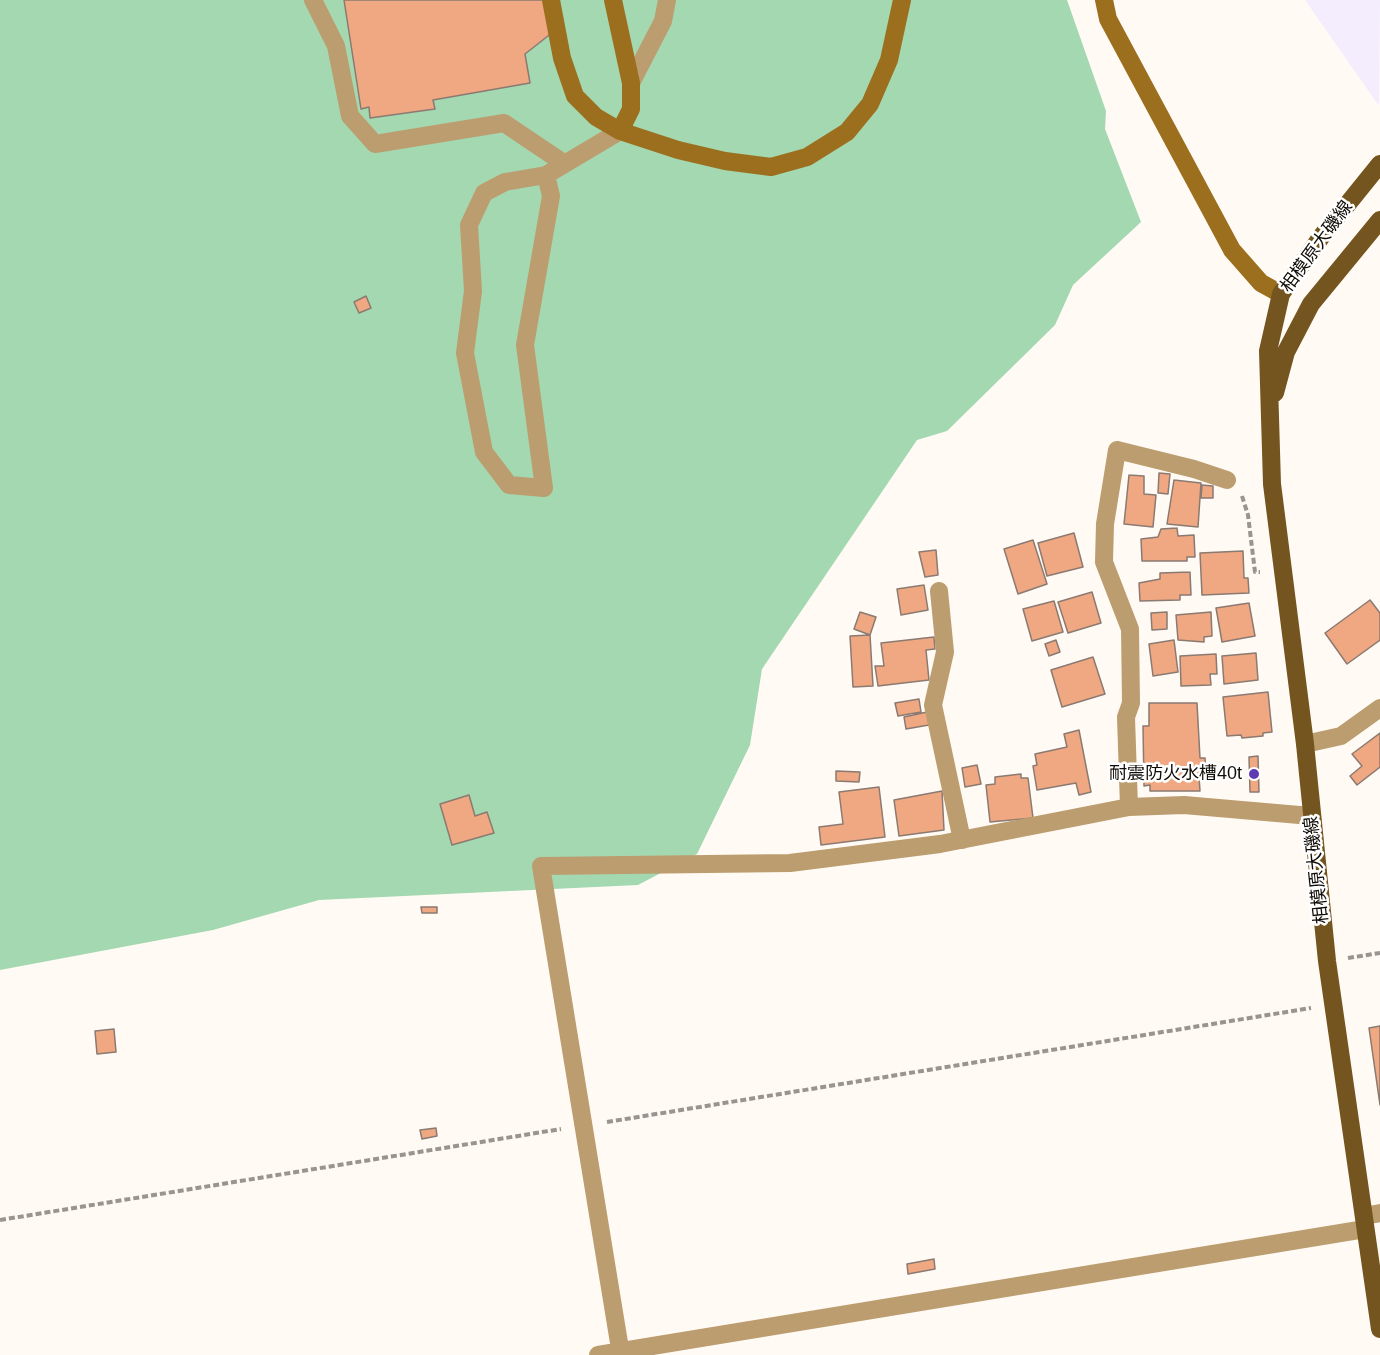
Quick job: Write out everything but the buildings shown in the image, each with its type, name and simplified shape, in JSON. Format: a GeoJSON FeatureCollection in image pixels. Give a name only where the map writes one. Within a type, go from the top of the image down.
{"type":"FeatureCollection","features":[{"type":"Feature","properties":{"kind":"main road","name":"相模原大磯線"},"geometry":{"type":"LineString","coordinates":[[1380,164],[1321,237],[1281,294],[1268,351],[1272,484],[1305,744],[1326,961],[1370,1219],[1380,1329]]}},
{"type":"Feature","properties":{"kind":"main road","name":"相模原大磯線"},"geometry":{"type":"LineString","coordinates":[[1271,410],[1286,352],[1311,304],[1380,220]]}},
{"type":"Feature","properties":{"kind":"street"},"geometry":{"type":"LineString","coordinates":[[313,0],[336,46],[350,116],[375,144],[504,123],[565,164]]}},
{"type":"Feature","properties":{"kind":"street"},"geometry":{"type":"LineString","coordinates":[[551,0],[562,58],[575,96],[596,117],[620,131],[678,150],[724,161],[771,167],[807,157],[847,132],[870,104],[889,60],[902,0]]}},
{"type":"Feature","properties":{"kind":"street"},"geometry":{"type":"LineString","coordinates":[[546,175],[551,196],[525,345],[544,488],[509,485],[484,452],[465,353],[473,291],[469,225],[484,193],[505,182],[546,175],[620,131],[631,109],[631,83],[613,0]]}},
{"type":"Feature","properties":{"kind":"street"},"geometry":{"type":"LineString","coordinates":[[631,83],[663,21],[667,0]]}},
{"type":"Feature","properties":{"kind":"street"},"geometry":{"type":"LineString","coordinates":[[1104,0],[1108,19],[1232,250],[1261,283],[1281,294]]}},
{"type":"Feature","properties":{"kind":"street"},"geometry":{"type":"LineString","coordinates":[[1129,807],[1126,717],[1131,702],[1130,629],[1104,562],[1105,524],[1117,450],[1194,469],[1227,480]]}},
{"type":"Feature","properties":{"kind":"street"},"geometry":{"type":"LineString","coordinates":[[944,602],[945,652],[933,705],[962,840]]}},
{"type":"Feature","properties":{"kind":"street"},"geometry":{"type":"LineString","coordinates":[[1305,744],[1341,736],[1380,708]]}},
{"type":"Feature","properties":{"kind":"street"},"geometry":{"type":"LineString","coordinates":[[621,1353],[540,866],[790,863],[962,840],[1129,807],[1184,805],[1311,816]]}},
{"type":"Feature","properties":{"kind":"street"},"geometry":{"type":"LineString","coordinates":[[598,1355],[621,1353],[1370,1219]]}},
{"type":"Feature","properties":{"kind":"path"},"geometry":{"type":"LineString","coordinates":[[1227,480],[1238,489],[1246,507],[1255,572],[1284,573]]}},
{"type":"Feature","properties":{"kind":"path"},"geometry":{"type":"LineString","coordinates":[[1326,961],[1380,953]]}},
{"type":"Feature","properties":{"kind":"path"},"geometry":{"type":"LineString","coordinates":[[0,1220],[1332,1004]]}},
{"type":"Feature","properties":{"kind":"shaded area"},"geometry":{"type":"Polygon","coordinates":[[[1305,0],[1380,0],[1379,106],[1305,0]]]}},
{"type":"Feature","properties":{"kind":"green space"},"geometry":{"type":"Polygon","coordinates":[[[0,0],[1067,0],[1106,111],[1105,129],[1141,222],[1073,285],[1055,325],[947,431],[917,440],[762,669],[750,745],[697,854],[638,885],[319,900],[213,930],[0,970],[0,0]]]}},
{"type":"Feature","properties":{"kind":"place","name":"耐震防火水槽40t"},"geometry":{"type":"Point","coordinates":[1254,774]}}]}
